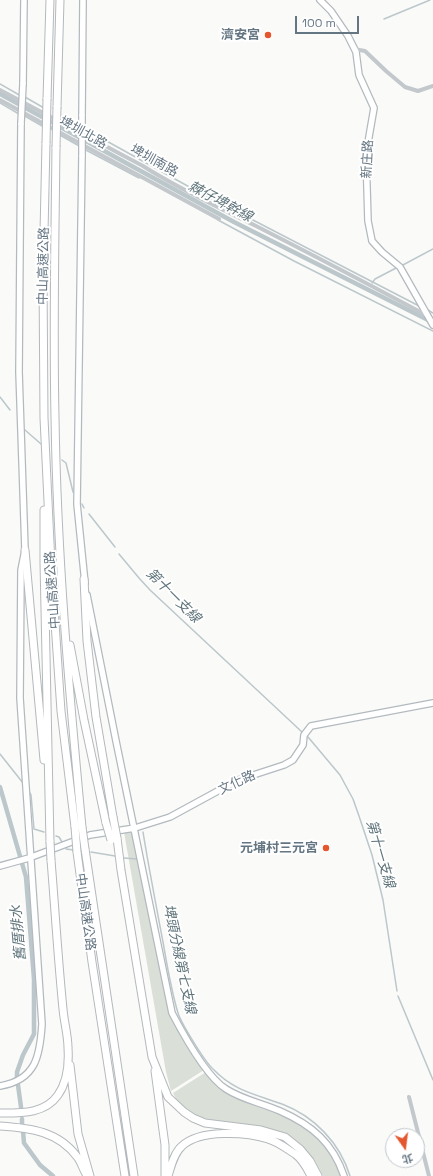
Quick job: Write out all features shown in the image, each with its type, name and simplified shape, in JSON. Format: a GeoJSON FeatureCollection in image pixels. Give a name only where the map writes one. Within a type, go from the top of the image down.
{"type":"FeatureCollection","features":[{"type":"Feature","properties":{"kind":"highway","name":"中山高速公路"},"geometry":{"type":"LineString","coordinates":[[50,0],[43,276],[44,418],[60,704],[79,827],[85,849],[134,1176]]}},
{"type":"Feature","properties":{"kind":"highway","name":"中山高速公路"},"geometry":{"type":"LineString","coordinates":[[60,0],[54,278],[55,417],[59,533],[79,827],[77,852],[92,962],[125,1176]]}},
{"type":"Feature","properties":{"kind":"highway"},"geometry":{"type":"LineString","coordinates":[[44,418],[44,563],[51,860],[63,1010],[69,1049],[78,1134],[90,1176]]}},
{"type":"Feature","properties":{"kind":"highway"},"geometry":{"type":"LineString","coordinates":[[59,533],[67,629],[106,824],[114,839]]}},
{"type":"Feature","properties":{"kind":"highway"},"geometry":{"type":"LineString","coordinates":[[25,550],[49,814]]}},
{"type":"Feature","properties":{"kind":"highway"},"geometry":{"type":"LineString","coordinates":[[84,579],[87,641],[96,718],[114,817],[114,839],[121,870],[163,1131],[165,1145],[164,1176]]}},
{"type":"Feature","properties":{"kind":"highway"},"geometry":{"type":"LineString","coordinates":[[0,1113],[30,1112],[46,1107],[58,1096],[64,1085],[69,1049]]}},
{"type":"Feature","properties":{"kind":"highway"},"geometry":{"type":"LineString","coordinates":[[152,1057],[168,1097],[184,1112],[205,1123],[261,1130],[285,1137],[300,1149],[310,1161],[318,1176]]}},
{"type":"Feature","properties":{"kind":"highway"},"geometry":{"type":"LineString","coordinates":[[0,1126],[31,1129],[49,1135],[64,1143],[78,1158],[87,1176]]}},
{"type":"Feature","properties":{"kind":"highway"},"geometry":{"type":"LineString","coordinates":[[168,1176],[172,1160],[181,1146],[199,1136],[221,1134],[252,1136],[269,1139],[296,1155],[305,1164],[311,1176]]}},
{"type":"Feature","properties":{"kind":"street"},"geometry":{"type":"LineString","coordinates":[[0,1086],[19,1081],[32,1068],[41,1041],[42,1024],[29,858],[20,698],[21,570],[25,550],[19,372],[19,247],[24,0]]}},
{"type":"Feature","properties":{"kind":"street"},"geometry":{"type":"LineString","coordinates":[[83,0],[77,504],[84,579],[114,734],[169,1000],[172,1013],[179,1026],[207,1070],[225,1089],[239,1097],[280,1111],[311,1128],[322,1137],[333,1150],[341,1165],[344,1176]]}},
{"type":"Feature","properties":{"kind":"street","name":"新庄路"},"geometry":{"type":"LineString","coordinates":[[320,0],[332,11],[348,36],[356,52],[358,75],[374,108],[366,154],[368,221],[372,241],[382,252],[400,267],[433,325]]}},
{"type":"Feature","properties":{"kind":"street"},"geometry":{"type":"LineString","coordinates":[[354,49],[365,51],[386,72],[405,87],[418,91],[433,86]]}},
{"type":"Feature","properties":{"kind":"street","name":"埤圳南路"},"geometry":{"type":"LineString","coordinates":[[0,90],[212,204],[352,275],[426,315]]}},
{"type":"Feature","properties":{"kind":"street","name":"埤圳北路"},"geometry":{"type":"LineString","coordinates":[[0,100],[220,219]]}},
{"type":"Feature","properties":{"kind":"street","name":"文化路"},"geometry":{"type":"LineString","coordinates":[[0,866],[29,858],[90,835],[134,828],[170,817],[238,780],[284,765],[293,760],[303,745],[304,736],[311,726],[433,703]]}},
{"type":"Feature","properties":{"kind":"street"},"geometry":{"type":"LineString","coordinates":[[410,1097],[429,1176]]}},
{"type":"Feature","properties":{"kind":"shaded area"},"geometry":{"type":"Polygon","coordinates":[[[133,830],[168,1008],[204,1070],[171,1091],[166,1072],[124,832],[133,830]]]}},
{"type":"Feature","properties":{"kind":"shaded area"},"geometry":{"type":"Polygon","coordinates":[[[206,1072],[223,1088],[239,1099],[278,1112],[303,1126],[329,1151],[341,1176],[323,1176],[316,1164],[299,1145],[278,1133],[253,1126],[210,1120],[192,1114],[185,1109],[178,1102],[173,1093],[206,1072]]]}},
{"type":"Feature","properties":{"kind":"waterway"},"geometry":{"type":"LineString","coordinates":[[384,19],[430,0]]}},
{"type":"Feature","properties":{"kind":"waterway"},"geometry":{"type":"LineString","coordinates":[[0,84],[21,96]]}},
{"type":"Feature","properties":{"kind":"waterway","name":"棘仔埤幹線"},"geometry":{"type":"LineString","coordinates":[[0,94],[234,222],[430,321]]}},
{"type":"Feature","properties":{"kind":"waterway"},"geometry":{"type":"LineString","coordinates":[[25,97],[44,108]]}},
{"type":"Feature","properties":{"kind":"waterway"},"geometry":{"type":"LineString","coordinates":[[0,103],[19,114]]}},
{"type":"Feature","properties":{"kind":"waterway"},"geometry":{"type":"LineString","coordinates":[[23,115],[44,127]]}},
{"type":"Feature","properties":{"kind":"waterway"},"geometry":{"type":"LineString","coordinates":[[60,116],[80,126]]}},
{"type":"Feature","properties":{"kind":"waterway"},"geometry":{"type":"LineString","coordinates":[[85,129],[193,189],[421,307]]}},
{"type":"Feature","properties":{"kind":"waterway"},"geometry":{"type":"LineString","coordinates":[[58,134],[81,147]]}},
{"type":"Feature","properties":{"kind":"waterway"},"geometry":{"type":"LineString","coordinates":[[84,149],[139,178]]}},
{"type":"Feature","properties":{"kind":"waterway"},"geometry":{"type":"LineString","coordinates":[[218,220],[294,261],[433,331]]}},
{"type":"Feature","properties":{"kind":"waterway"},"geometry":{"type":"LineString","coordinates":[[401,266],[433,249]]}},
{"type":"Feature","properties":{"kind":"waterway"},"geometry":{"type":"LineString","coordinates":[[372,283],[375,279],[398,267]]}},
{"type":"Feature","properties":{"kind":"waterway"},"geometry":{"type":"LineString","coordinates":[[428,310],[433,313]]}},
{"type":"Feature","properties":{"kind":"waterway","name":"第十一支線"},"geometry":{"type":"LineString","coordinates":[[0,397],[10,410]]}},
{"type":"Feature","properties":{"kind":"waterway","name":"第十一支線"},"geometry":{"type":"LineString","coordinates":[[25,430],[41,444]]}},
{"type":"Feature","properties":{"kind":"waterway","name":"第十一支線"},"geometry":{"type":"LineString","coordinates":[[62,460],[66,463],[73,492]]}},
{"type":"Feature","properties":{"kind":"waterway","name":"第十一支線"},"geometry":{"type":"LineString","coordinates":[[82,504],[84,508]]}},
{"type":"Feature","properties":{"kind":"waterway","name":"第十一支線"},"geometry":{"type":"LineString","coordinates":[[89,514],[115,547]]}},
{"type":"Feature","properties":{"kind":"waterway","name":"第十一支線"},"geometry":{"type":"LineString","coordinates":[[119,554],[150,590],[302,732]]}},
{"type":"Feature","properties":{"kind":"waterway","name":"第十一支線"},"geometry":{"type":"LineString","coordinates":[[308,737],[340,775],[353,799],[359,816],[372,855],[383,900],[397,991]]}},
{"type":"Feature","properties":{"kind":"waterway"},"geometry":{"type":"LineString","coordinates":[[0,754],[23,783]]}},
{"type":"Feature","properties":{"kind":"waterway","name":"舊厝排水"},"geometry":{"type":"LineString","coordinates":[[0,787],[26,877],[34,979],[34,1034],[23,1055],[17,1072],[17,1078]]}},
{"type":"Feature","properties":{"kind":"waterway"},"geometry":{"type":"LineString","coordinates":[[30,793],[34,829],[44,832]]}},
{"type":"Feature","properties":{"kind":"waterway","name":"埤頭分線第七支線"},"geometry":{"type":"LineString","coordinates":[[143,832],[171,986],[178,1013],[188,1033],[209,1065],[229,1082],[245,1091],[294,1109],[315,1123],[333,1142],[346,1164],[350,1176]]}},
{"type":"Feature","properties":{"kind":"waterway"},"geometry":{"type":"LineString","coordinates":[[56,836],[59,837],[62,842]]}},
{"type":"Feature","properties":{"kind":"waterway"},"geometry":{"type":"LineString","coordinates":[[66,849],[74,850]]}},
{"type":"Feature","properties":{"kind":"waterway"},"geometry":{"type":"LineString","coordinates":[[91,852],[115,856]]}},
{"type":"Feature","properties":{"kind":"waterway"},"geometry":{"type":"LineString","coordinates":[[124,858],[137,859]]}},
{"type":"Feature","properties":{"kind":"waterway","name":"第十一支線"},"geometry":{"type":"LineString","coordinates":[[398,996],[433,1080]]}},
{"type":"Feature","properties":{"kind":"waterway","name":"舊厝排水"},"geometry":{"type":"LineString","coordinates":[[18,1085],[21,1107]]}},
{"type":"Feature","properties":{"kind":"waterway","name":"舊厝排水"},"geometry":{"type":"LineString","coordinates":[[22,1119],[22,1125]]}},
{"type":"Feature","properties":{"kind":"waterway","name":"舊厝排水"},"geometry":{"type":"LineString","coordinates":[[23,1131],[24,1143],[40,1165],[53,1176]]}},
{"type":"Feature","properties":{"kind":"place","name":"濟安宮"},"geometry":{"type":"Point","coordinates":[268,35]}},
{"type":"Feature","properties":{"kind":"place","name":"元埔村三元宮"},"geometry":{"type":"Point","coordinates":[326,848]}}]}
